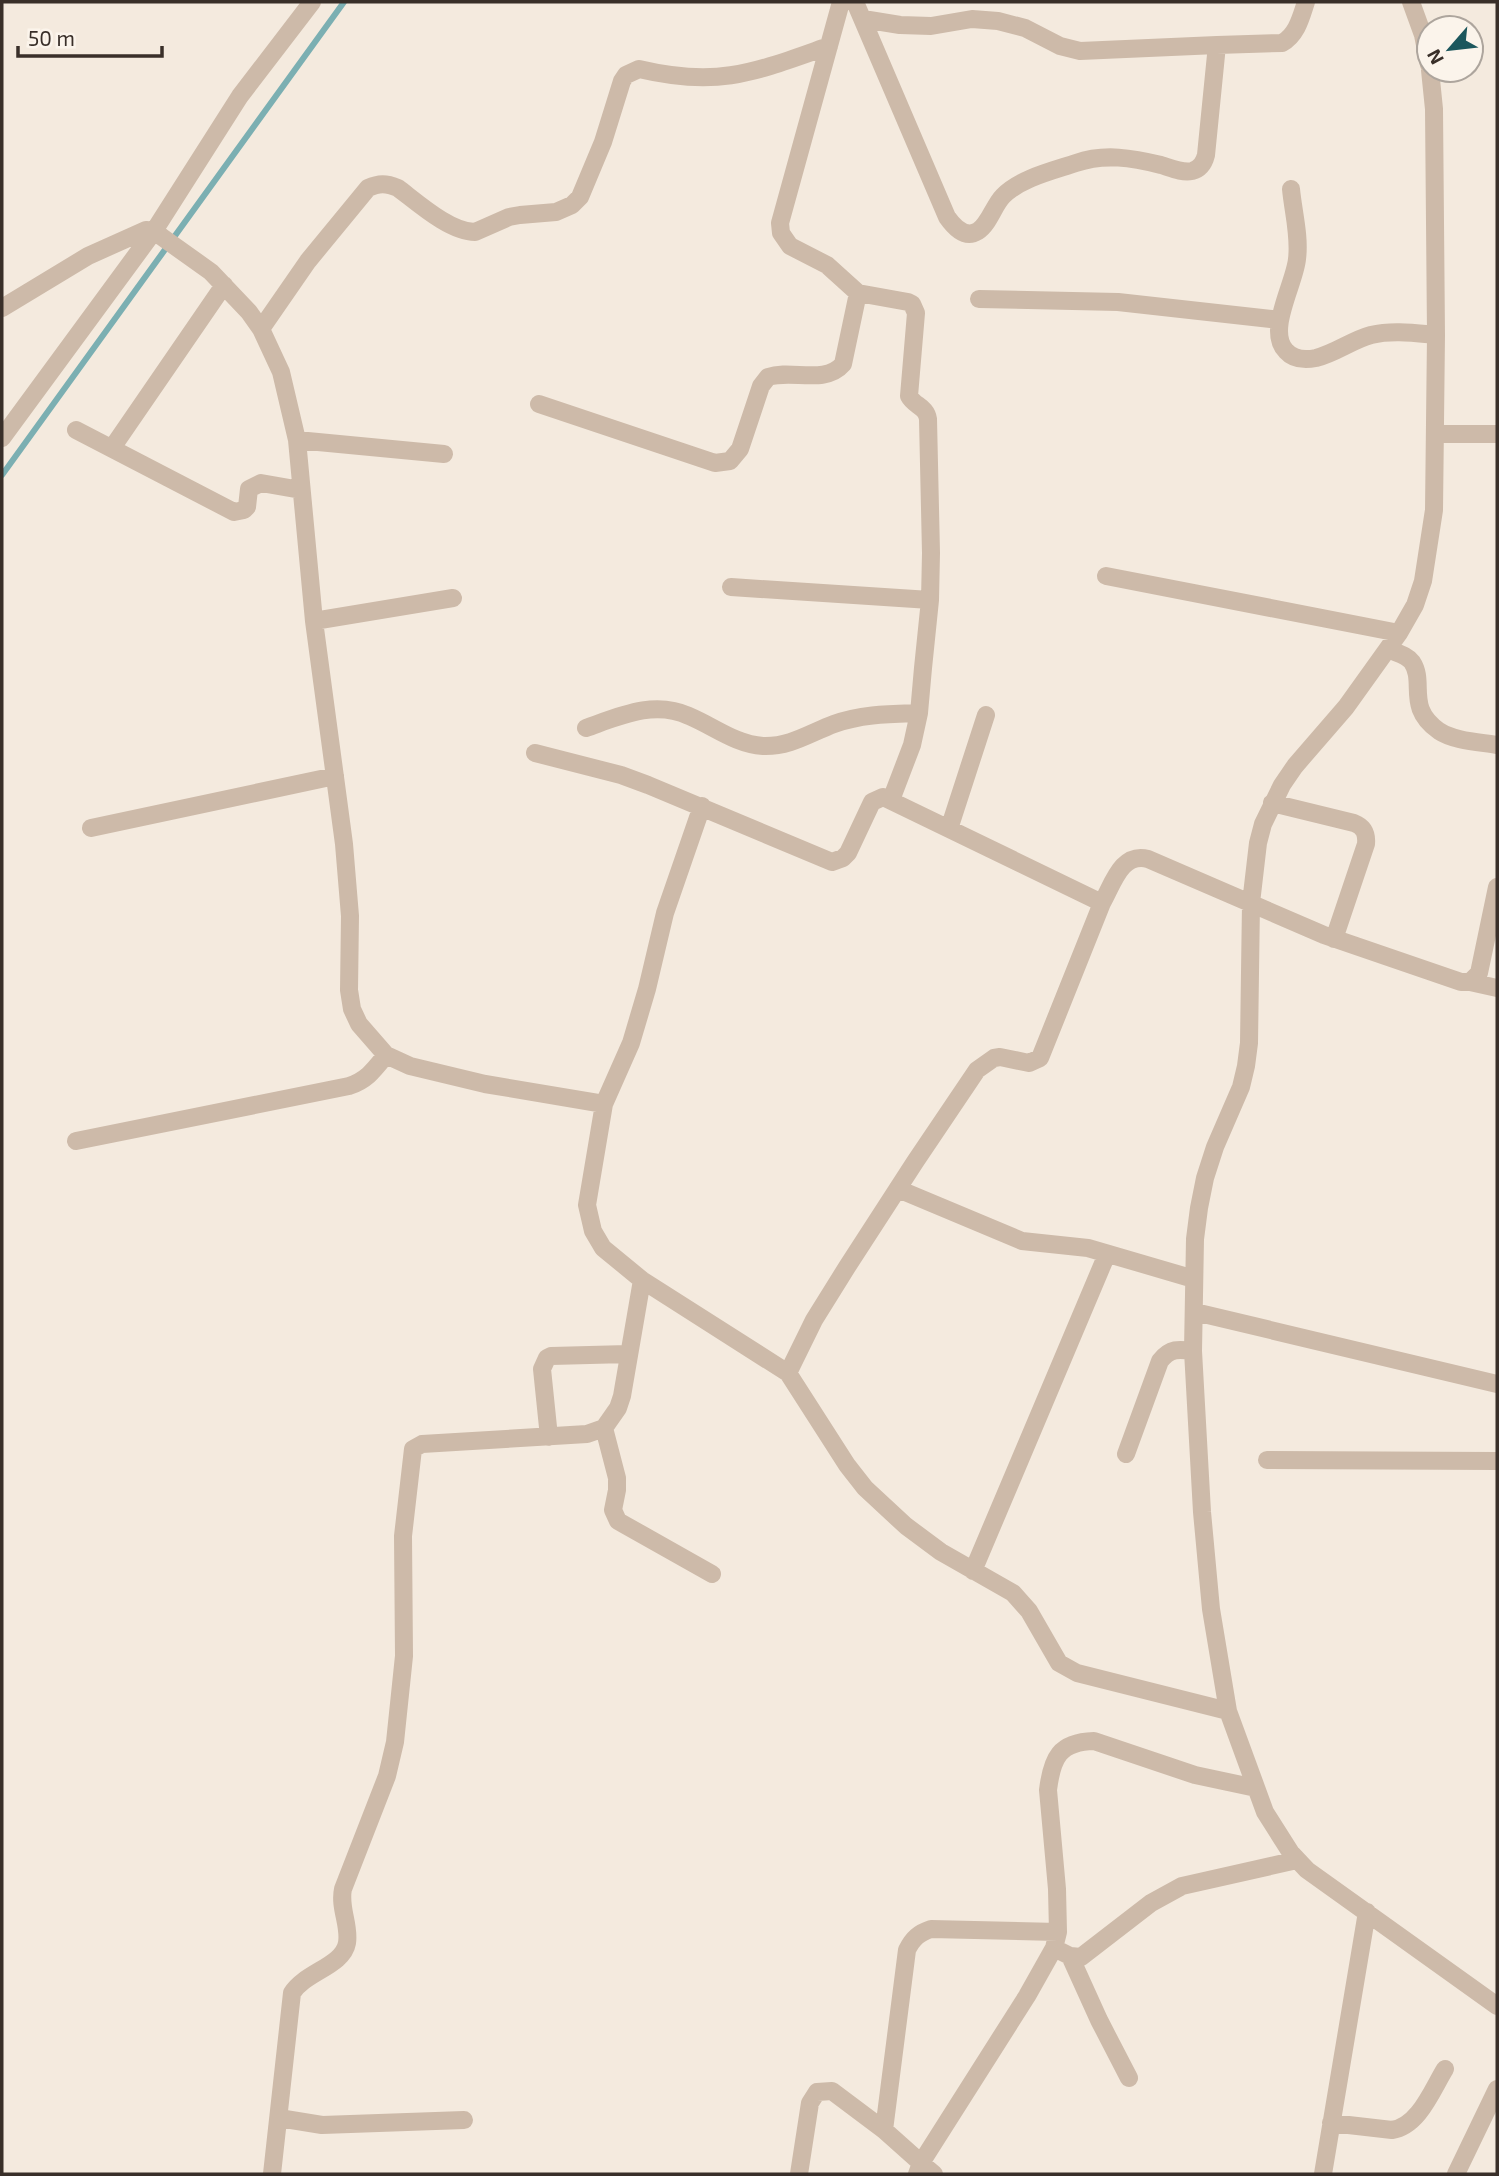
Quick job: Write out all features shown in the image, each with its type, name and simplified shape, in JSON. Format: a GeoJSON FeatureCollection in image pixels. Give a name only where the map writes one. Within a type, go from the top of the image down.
{"type":"FeatureCollection","features":[{"type":"Feature","properties":{"kind":"street"},"geometry":{"type":"LineString","coordinates":[[2,438],[164,238],[240,96],[312,2]]}},
{"type":"Feature","properties":{"kind":"street"},"geometry":{"type":"LineString","coordinates":[[841,2],[780,223],[780,233],[790,246],[827,265],[858,293],[908,302],[916,313],[909,396],[924,409],[928,419],[930,600],[919,713],[912,745],[891,800]]}},
{"type":"Feature","properties":{"kind":"street"},"geometry":{"type":"LineString","coordinates":[[855,2],[947,218],[962,232],[979,231],[997,203],[1016,186],[1082,161],[1118,157],[1184,171],[1197,169],[1206,156],[1217,45]]}},
{"type":"Feature","properties":{"kind":"street"},"geometry":{"type":"LineString","coordinates":[[863,19],[900,25],[931,26],[972,19],[998,21],[1025,28],[1060,46],[1080,51],[1282,43],[1288,40],[1297,28],[1306,2]]}},
{"type":"Feature","properties":{"kind":"street"},"geometry":{"type":"LineString","coordinates":[[261,329],[308,261],[368,188],[378,183],[388,183],[398,188],[454,227],[467,232],[475,232],[520,215],[556,212],[572,205],[580,197],[603,142],[622,80],[632,71],[639,69],[686,78],[730,76],[756,71],[829,46]]}},
{"type":"Feature","properties":{"kind":"street"},"geometry":{"type":"LineString","coordinates":[[1431,84],[1434,109],[1436,335],[1434,510],[1430,546],[1415,605],[1399,633],[1346,707],[1295,766],[1272,803],[1263,824],[1251,903],[1249,1043],[1241,1087],[1215,1147],[1199,1208],[1195,1239],[1193,1351],[1210,1609],[1228,1711],[1265,1812],[1277,1835],[1307,1870],[1497,2006]]}},
{"type":"Feature","properties":{"kind":"street"},"geometry":{"type":"LineString","coordinates":[[1290,189],[1298,247],[1297,261],[1280,320],[1279,338],[1290,355],[1307,359],[1330,353],[1369,336],[1393,332],[1436,335]]}},
{"type":"Feature","properties":{"kind":"street"},"geometry":{"type":"LineString","coordinates":[[2,307],[88,256],[141,232],[164,238],[224,285],[261,329],[281,372],[296,440],[314,621],[344,844],[350,916],[349,990],[352,1009],[359,1024],[386,1055],[410,1066],[485,1084],[604,1104]]}},
{"type":"Feature","properties":{"kind":"street"},"geometry":{"type":"LineString","coordinates":[[112,449],[224,285]]}},
{"type":"Feature","properties":{"kind":"street"},"geometry":{"type":"LineString","coordinates":[[539,404],[715,463],[730,461],[740,449],[761,386],[768,377],[788,374],[827,375],[838,370],[843,364],[858,293]]}},
{"type":"Feature","properties":{"kind":"street"},"geometry":{"type":"LineString","coordinates":[[979,299],[1118,302],[1280,320]]}},
{"type":"Feature","properties":{"kind":"street"},"geometry":{"type":"LineString","coordinates":[[76,430],[234,512],[247,507],[249,489],[257,484],[301,490]]}},
{"type":"Feature","properties":{"kind":"street"},"geometry":{"type":"LineString","coordinates":[[1435,434],[1497,434]]}},
{"type":"Feature","properties":{"kind":"street"},"geometry":{"type":"LineString","coordinates":[[296,440],[444,454]]}},
{"type":"Feature","properties":{"kind":"street"},"geometry":{"type":"LineString","coordinates":[[1106,576],[1399,633]]}},
{"type":"Feature","properties":{"kind":"street"},"geometry":{"type":"LineString","coordinates":[[731,587],[930,600]]}},
{"type":"Feature","properties":{"kind":"street"},"geometry":{"type":"LineString","coordinates":[[314,621],[453,598]]}},
{"type":"Feature","properties":{"kind":"street"},"geometry":{"type":"LineString","coordinates":[[1388,649],[1412,662],[1416,672],[1416,699],[1431,724],[1440,732],[1452,737],[1497,745]]}},
{"type":"Feature","properties":{"kind":"street"},"geometry":{"type":"LineString","coordinates":[[586,728],[630,713],[650,709],[671,710],[690,716],[745,743],[765,746],[786,744],[833,724],[872,714],[919,713]]}},
{"type":"Feature","properties":{"kind":"street"},"geometry":{"type":"LineString","coordinates":[[949,829],[986,715]]}},
{"type":"Feature","properties":{"kind":"street"},"geometry":{"type":"LineString","coordinates":[[535,753],[621,775],[702,806],[832,862],[848,853],[872,802],[883,797],[1102,903]]}},
{"type":"Feature","properties":{"kind":"street"},"geometry":{"type":"LineString","coordinates":[[91,828],[334,776]]}},
{"type":"Feature","properties":{"kind":"street"},"geometry":{"type":"LineString","coordinates":[[1272,803],[1354,822],[1364,831],[1366,844],[1335,939]]}},
{"type":"Feature","properties":{"kind":"street"},"geometry":{"type":"LineString","coordinates":[[702,806],[665,913],[631,1043],[604,1104],[589,1188],[588,1216],[593,1231],[603,1248],[642,1280],[788,1373],[847,1465],[865,1488],[906,1526],[949,1558],[1007,1588],[1021,1600],[1052,1653],[1066,1669],[1228,1711]]}},
{"type":"Feature","properties":{"kind":"street"},"geometry":{"type":"LineString","coordinates":[[788,1373],[814,1320],[976,1070],[1000,1057],[1029,1063],[1040,1058],[1102,903],[1123,864],[1129,859],[1140,857],[1335,939],[1452,980],[1497,988]]}},
{"type":"Feature","properties":{"kind":"street"},"geometry":{"type":"LineString","coordinates":[[1469,982],[1479,973],[1481,967],[1497,887]]}},
{"type":"Feature","properties":{"kind":"street"},"geometry":{"type":"LineString","coordinates":[[76,1141],[349,1086],[369,1076],[386,1055]]}},
{"type":"Feature","properties":{"kind":"street"},"geometry":{"type":"LineString","coordinates":[[898,1189],[1022,1241],[1076,1246],[1194,1279]]}},
{"type":"Feature","properties":{"kind":"street"},"geometry":{"type":"LineString","coordinates":[[973,1571],[1107,1254]]}},
{"type":"Feature","properties":{"kind":"street"},"geometry":{"type":"LineString","coordinates":[[272,2174],[292,1993],[304,1979],[338,1959],[345,1951],[348,1940],[342,1907],[343,1889],[387,1776],[395,1742],[404,1656],[403,1536],[413,1449],[422,1444],[587,1434],[604,1428],[613,1417],[622,1396],[642,1280]]}},
{"type":"Feature","properties":{"kind":"street"},"geometry":{"type":"LineString","coordinates":[[1195,1312],[1497,1384]]}},
{"type":"Feature","properties":{"kind":"street"},"geometry":{"type":"LineString","coordinates":[[1126,1454],[1160,1361],[1169,1351],[1193,1351]]}},
{"type":"Feature","properties":{"kind":"street"},"geometry":{"type":"LineString","coordinates":[[550,1437],[542,1369],[547,1358],[628,1353]]}},
{"type":"Feature","properties":{"kind":"street"},"geometry":{"type":"LineString","coordinates":[[604,1428],[617,1478],[613,1510],[615,1516],[625,1525],[712,1574]]}},
{"type":"Feature","properties":{"kind":"street"},"geometry":{"type":"LineString","coordinates":[[1267,1460],[1497,1461]]}},
{"type":"Feature","properties":{"kind":"street"},"geometry":{"type":"LineString","coordinates":[[1129,2078],[1061,1945],[1048,1790],[1057,1754],[1068,1745],[1094,1741],[1195,1775],[1256,1788]]}},
{"type":"Feature","properties":{"kind":"street"},"geometry":{"type":"LineString","coordinates":[[884,2130],[906,1950],[916,1935],[931,1929],[1061,1945],[1077,1958],[1088,1954],[1151,1903],[1182,1886],[1297,1860]]}},
{"type":"Feature","properties":{"kind":"street"},"geometry":{"type":"LineString","coordinates":[[1323,2174],[1367,1912]]}},
{"type":"Feature","properties":{"kind":"street"},"geometry":{"type":"LineString","coordinates":[[799,2174],[810,2103],[817,2092],[832,2091],[884,2130],[924,2171],[1027,1996],[1061,1945]]}},
{"type":"Feature","properties":{"kind":"street"},"geometry":{"type":"LineString","coordinates":[[1331,2123],[1401,2129],[1415,2118],[1445,2069]]}},
{"type":"Feature","properties":{"kind":"street"},"geometry":{"type":"LineString","coordinates":[[1456,2174],[1497,2090]]}},
{"type":"Feature","properties":{"kind":"street"},"geometry":{"type":"LineString","coordinates":[[279,2118],[322,2125],[464,2120]]}},
{"type":"Feature","properties":{"kind":"waterway"},"geometry":{"type":"LineString","coordinates":[[2,475],[344,2]]}}]}
